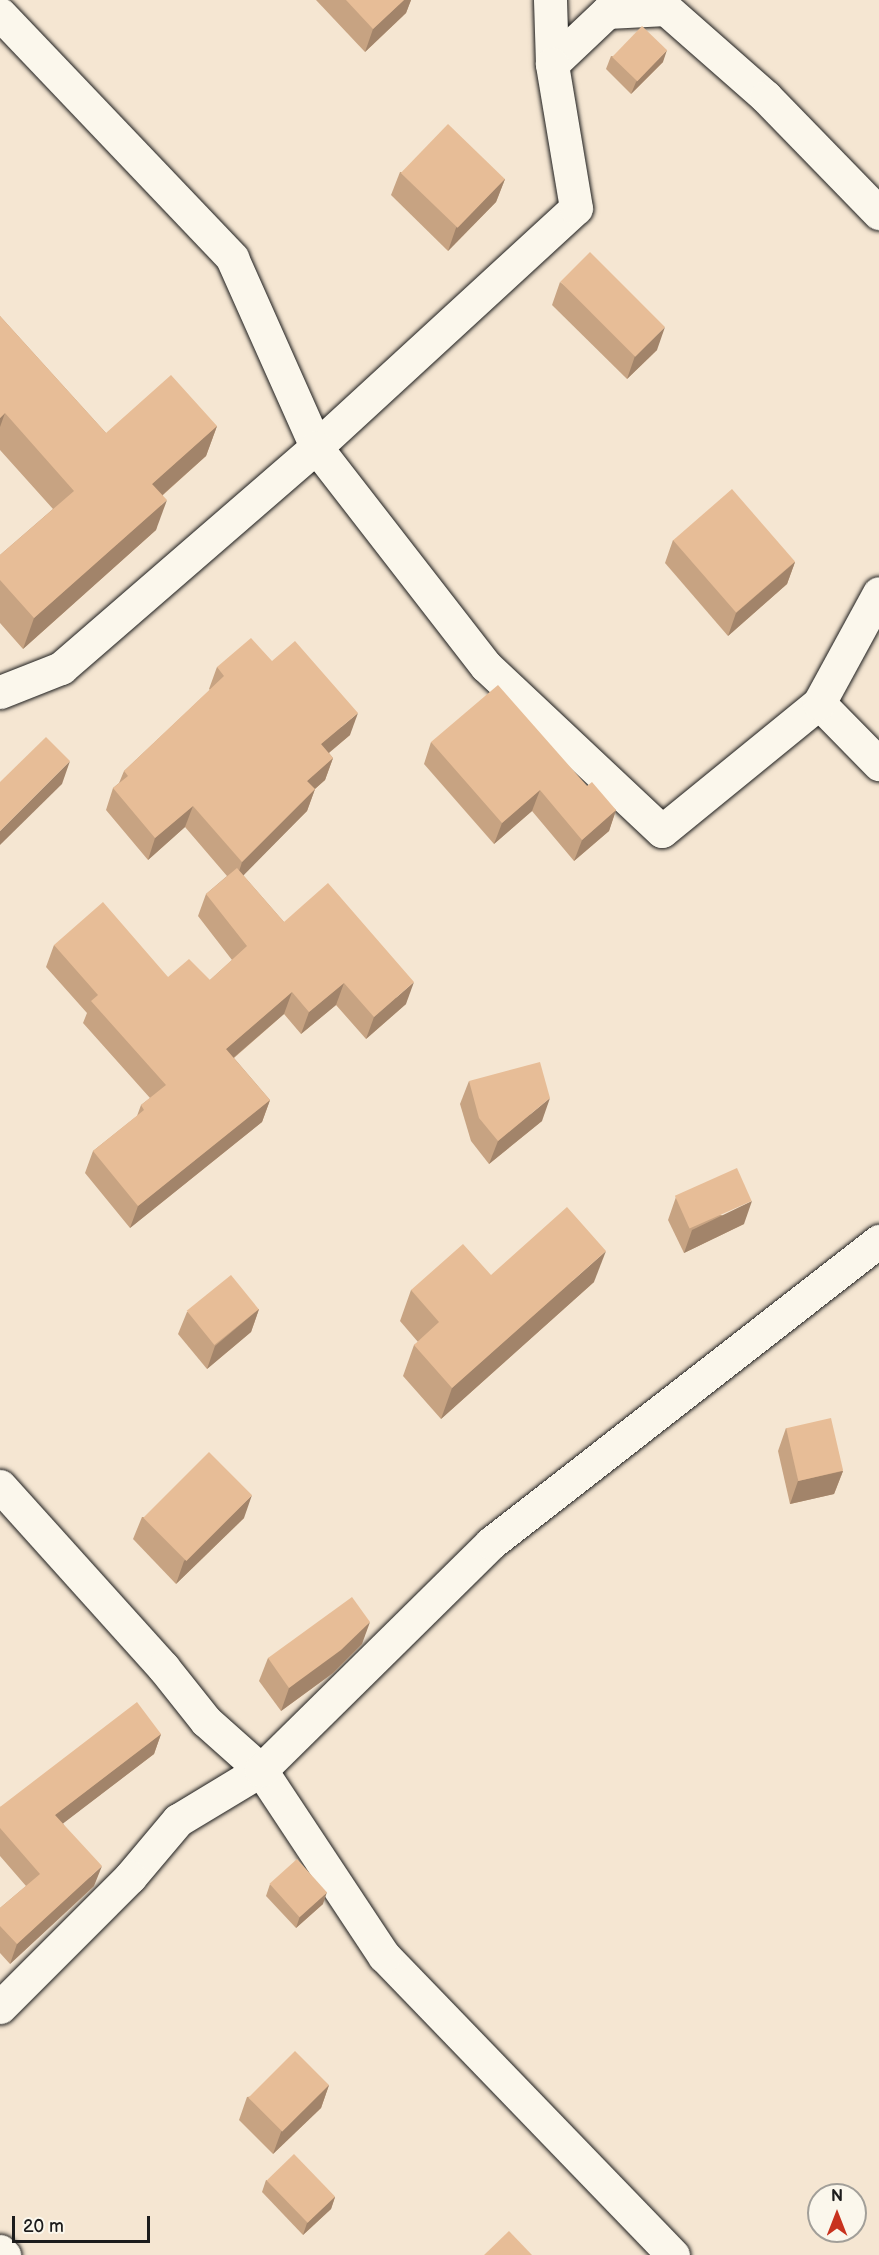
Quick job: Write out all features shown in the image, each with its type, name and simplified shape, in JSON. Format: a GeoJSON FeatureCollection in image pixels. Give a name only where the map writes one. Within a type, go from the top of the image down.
{"type":"FeatureCollection","features":[{"type":"Feature","properties":{"kind":"street"},"geometry":{"type":"LineString","coordinates":[[0,692],[61,668],[316,447],[576,208],[552,64],[550,0]]}},
{"type":"Feature","properties":{"kind":"street"},"geometry":{"type":"LineString","coordinates":[[552,64],[607,12],[666,9],[766,97],[879,213]]}},
{"type":"Feature","properties":{"kind":"street"},"geometry":{"type":"LineString","coordinates":[[0,14],[232,258],[316,447],[486,666],[662,831],[819,703],[879,592]]}},
{"type":"Feature","properties":{"kind":"street"},"geometry":{"type":"LineString","coordinates":[[819,703],[879,764]]}},
{"type":"Feature","properties":{"kind":"street"},"geometry":{"type":"LineString","coordinates":[[0,2007],[130,1877],[178,1820],[261,1770],[491,1543],[879,1241]]}},
{"type":"Feature","properties":{"kind":"street"},"geometry":{"type":"LineString","coordinates":[[0,1486],[163,1667],[206,1721],[261,1770],[384,1956],[674,2255]]}},
{"type":"Feature","properties":{"kind":"street"},"geometry":{"type":"LineString","coordinates":[[0,2251],[4,2255]]}},
{"type":"Feature","properties":{"kind":"building"},"geometry":{"type":"Polygon","coordinates":[[[346,0],[404,0],[373,29],[346,0]]]}},
{"type":"Feature","properties":{"kind":"building"},"geometry":{"type":"Polygon","coordinates":[[[642,26],[667,50],[637,81],[612,57],[642,26]]]}},
{"type":"Feature","properties":{"kind":"building"},"geometry":{"type":"Polygon","coordinates":[[[448,124],[505,179],[458,228],[401,173],[448,124]]]}},
{"type":"Feature","properties":{"kind":"building"},"geometry":{"type":"Polygon","coordinates":[[[590,252],[665,327],[635,357],[560,282],[590,252]]]}},
{"type":"Feature","properties":{"kind":"building"},"geometry":{"type":"Polygon","coordinates":[[[0,316],[106,433],[171,375],[217,426],[152,484],[167,500],[34,618],[0,580],[0,555],[74,491],[5,413],[0,418],[0,316]]]}},
{"type":"Feature","properties":{"kind":"building"},"geometry":{"type":"Polygon","coordinates":[[[732,489],[795,561],[736,613],[673,540],[732,489]]]}},
{"type":"Feature","properties":{"kind":"building"},"geometry":{"type":"Polygon","coordinates":[[[251,638],[272,661],[295,641],[358,713],[321,744],[333,758],[307,781],[315,789],[242,862],[193,806],[155,838],[113,788],[128,776],[124,771],[224,676],[217,667],[251,638]]]}},
{"type":"Feature","properties":{"kind":"building"},"geometry":{"type":"Polygon","coordinates":[[[498,685],[587,786],[592,782],[616,810],[582,840],[540,790],[502,823],[431,742],[498,685]]]}},
{"type":"Feature","properties":{"kind":"building"},"geometry":{"type":"Polygon","coordinates":[[[46,737],[70,761],[0,831],[0,782],[46,737]]]}},
{"type":"Feature","properties":{"kind":"building"},"geometry":{"type":"Polygon","coordinates":[[[237,868],[284,922],[328,883],[414,982],[374,1017],[344,983],[309,1012],[292,992],[226,1049],[270,1100],[138,1206],[93,1151],[144,1110],[141,1105],[166,1085],[91,1001],[98,995],[54,945],[103,902],[168,977],[189,959],[210,980],[247,946],[206,894],[237,868]]]}},
{"type":"Feature","properties":{"kind":"building"},"geometry":{"type":"Polygon","coordinates":[[[540,1062],[550,1098],[498,1141],[479,1118],[469,1081],[540,1062]]]}},
{"type":"Feature","properties":{"kind":"building"},"geometry":{"type":"Polygon","coordinates":[[[737,1168],[752,1201],[690,1229],[675,1196],[737,1168]]]}},
{"type":"Feature","properties":{"kind":"building"},"geometry":{"type":"Polygon","coordinates":[[[567,1207],[606,1251],[452,1388],[414,1345],[439,1322],[411,1290],[463,1244],[491,1275],[567,1207]]]}},
{"type":"Feature","properties":{"kind":"building"},"geometry":{"type":"Polygon","coordinates":[[[231,1275],[259,1309],[214,1345],[187,1311],[231,1275]]]}},
{"type":"Feature","properties":{"kind":"building"},"geometry":{"type":"Polygon","coordinates":[[[831,1418],[843,1471],[798,1481],[786,1428],[831,1418]]]}},
{"type":"Feature","properties":{"kind":"building"},"geometry":{"type":"Polygon","coordinates":[[[209,1452],[252,1495],[186,1561],[143,1518],[209,1452]]]}},
{"type":"Feature","properties":{"kind":"building"},"geometry":{"type":"Polygon","coordinates":[[[352,1597],[370,1622],[341,1650],[289,1688],[268,1658],[352,1597]]]}},
{"type":"Feature","properties":{"kind":"building"},"geometry":{"type":"Polygon","coordinates":[[[137,1702],[161,1734],[55,1815],[102,1866],[17,1944],[0,1926],[0,1908],[40,1874],[0,1828],[0,1807],[137,1702]]]}},
{"type":"Feature","properties":{"kind":"building"},"geometry":{"type":"Polygon","coordinates":[[[297,1859],[327,1892],[300,1917],[270,1884],[297,1859]]]}},
{"type":"Feature","properties":{"kind":"building"},"geometry":{"type":"Polygon","coordinates":[[[295,2051],[329,2085],[282,2132],[248,2098],[295,2051]]]}},
{"type":"Feature","properties":{"kind":"building"},"geometry":{"type":"Polygon","coordinates":[[[294,2154],[335,2196],[308,2223],[267,2180],[294,2154]]]}},
{"type":"Feature","properties":{"kind":"building"},"geometry":{"type":"Polygon","coordinates":[[[509,2231],[532,2255],[484,2255],[509,2231]]]}}]}
